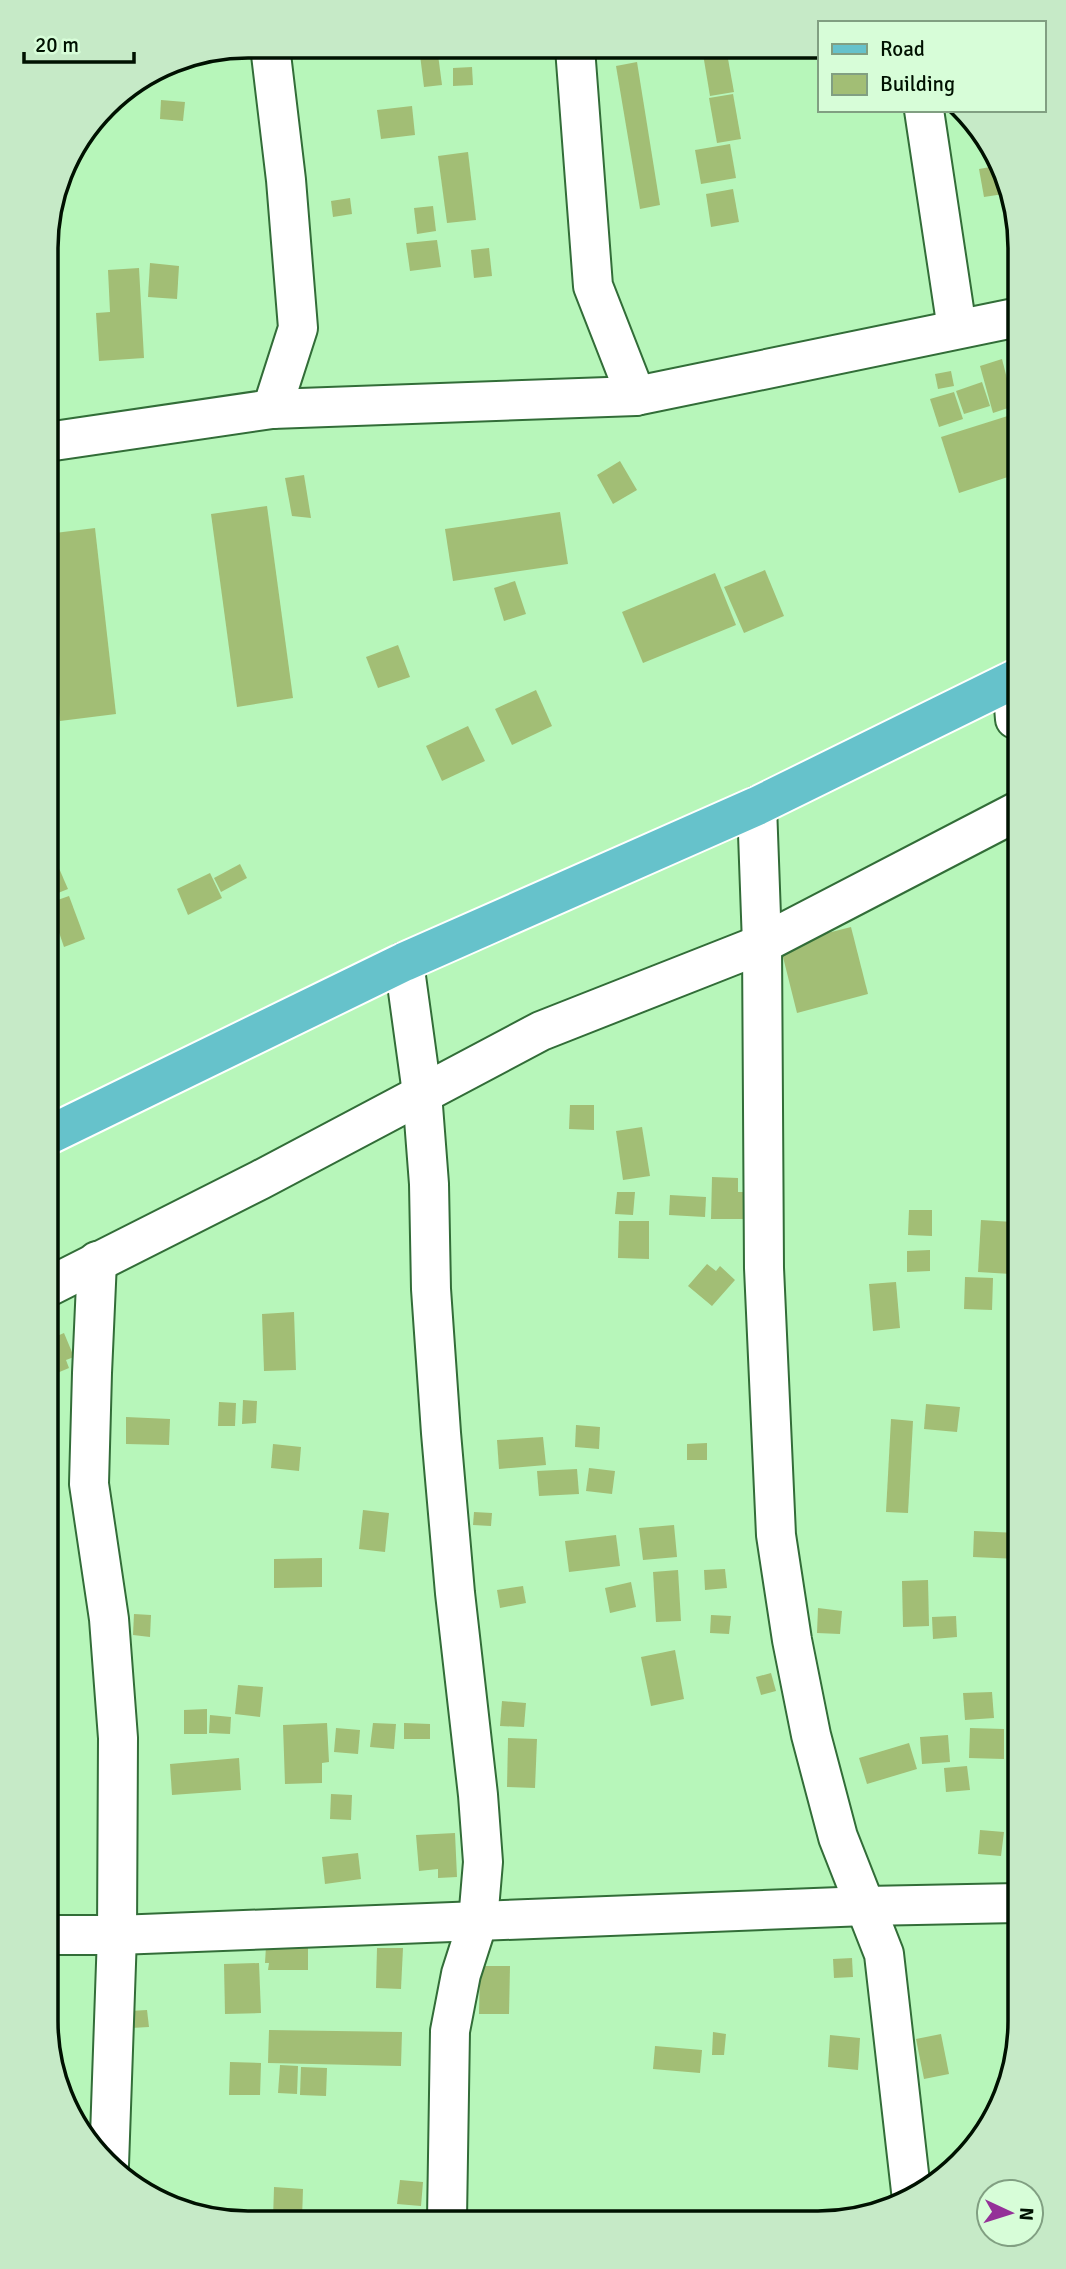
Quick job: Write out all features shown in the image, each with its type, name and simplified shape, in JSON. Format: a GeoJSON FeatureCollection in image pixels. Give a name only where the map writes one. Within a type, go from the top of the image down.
{"type":"FeatureCollection","features":[{"type":"Feature","properties":{"kind":"main road"},"geometry":{"type":"LineString","coordinates":[[58,1131],[404,962],[757,806],[1008,682]]}},
{"type":"Feature","properties":{"kind":"street"},"geometry":{"type":"LineString","coordinates":[[271,58],[286,180],[298,328],[272,409]]}},
{"type":"Feature","properties":{"kind":"street"},"geometry":{"type":"LineString","coordinates":[[576,58],[593,286],[636,396]]}},
{"type":"Feature","properties":{"kind":"street"},"geometry":{"type":"LineString","coordinates":[[924,112],[957,328]]}},
{"type":"Feature","properties":{"kind":"street"},"geometry":{"type":"LineString","coordinates":[[58,440],[272,409],[636,396],[1008,319]]}},
{"type":"Feature","properties":{"kind":"street"},"geometry":{"type":"LineString","coordinates":[[757,806],[762,944],[764,1268],[776,1535],[792,1640],[811,1735],[838,1836],[884,1954],[910,2187]]}},
{"type":"Feature","properties":{"kind":"street"},"geometry":{"type":"LineString","coordinates":[[58,1282],[260,1180],[541,1031],[762,944],[1008,816]]}},
{"type":"Feature","properties":{"kind":"street"},"geometry":{"type":"LineString","coordinates":[[404,962],[422,1093],[429,1184],[431,1289],[443,1446],[483,1861],[478,1921],[461,1974],[450,2031],[447,2211]]}},
{"type":"Feature","properties":{"kind":"street"},"geometry":{"type":"LineString","coordinates":[[97,1261],[89,1484],[109,1619],[118,1738],[86,1935],[107,2149]]}},
{"type":"Feature","properties":{"kind":"street"},"geometry":{"type":"LineString","coordinates":[[58,1926],[86,1935],[866,1906],[1008,1903]]}},
{"type":"Feature","properties":{"kind":"building"},"geometry":{"type":"Polygon","coordinates":[[[420,58],[438,58],[442,85],[424,87],[420,58]]]}},
{"type":"Feature","properties":{"kind":"building"},"geometry":{"type":"Polygon","coordinates":[[[704,58],[728,58],[734,92],[710,96],[704,58]]]}},
{"type":"Feature","properties":{"kind":"building"},"geometry":{"type":"Polygon","coordinates":[[[637,62],[660,205],[640,209],[616,66],[637,62]]]}},
{"type":"Feature","properties":{"kind":"building"},"geometry":{"type":"Polygon","coordinates":[[[472,67],[473,85],[453,86],[453,68],[472,67]]]}},
{"type":"Feature","properties":{"kind":"building"},"geometry":{"type":"Polygon","coordinates":[[[733,94],[741,139],[717,143],[709,98],[733,94]]]}},
{"type":"Feature","properties":{"kind":"building"},"geometry":{"type":"Polygon","coordinates":[[[161,100],[185,102],[183,121],[160,119],[161,100]]]}},
{"type":"Feature","properties":{"kind":"building"},"geometry":{"type":"Polygon","coordinates":[[[412,106],[415,135],[381,139],[377,110],[412,106]]]}},
{"type":"Feature","properties":{"kind":"building"},"geometry":{"type":"Polygon","coordinates":[[[730,144],[736,178],[701,184],[695,150],[730,144]]]}},
{"type":"Feature","properties":{"kind":"building"},"geometry":{"type":"Polygon","coordinates":[[[468,152],[476,220],[447,223],[438,156],[468,152]]]}},
{"type":"Feature","properties":{"kind":"building"},"geometry":{"type":"Polygon","coordinates":[[[990,167],[1000,194],[984,197],[979,169],[990,167]]]}},
{"type":"Feature","properties":{"kind":"building"},"geometry":{"type":"Polygon","coordinates":[[[733,189],[739,222],[711,227],[706,194],[733,189]]]}},
{"type":"Feature","properties":{"kind":"building"},"geometry":{"type":"Polygon","coordinates":[[[350,198],[352,214],[333,217],[331,201],[350,198]]]}},
{"type":"Feature","properties":{"kind":"building"},"geometry":{"type":"Polygon","coordinates":[[[433,206],[436,231],[417,234],[414,208],[433,206]]]}},
{"type":"Feature","properties":{"kind":"building"},"geometry":{"type":"Polygon","coordinates":[[[437,240],[441,267],[410,271],[406,243],[437,240]]]}},
{"type":"Feature","properties":{"kind":"building"},"geometry":{"type":"Polygon","coordinates":[[[489,248],[492,276],[474,278],[471,250],[489,248]]]}},
{"type":"Feature","properties":{"kind":"building"},"geometry":{"type":"Polygon","coordinates":[[[150,263],[179,266],[177,299],[148,297],[150,263]]]}},
{"type":"Feature","properties":{"kind":"building"},"geometry":{"type":"Polygon","coordinates":[[[139,268],[144,358],[99,361],[96,313],[110,312],[108,270],[139,268]]]}},
{"type":"Feature","properties":{"kind":"building"},"geometry":{"type":"Polygon","coordinates":[[[1002,359],[1008,382],[1008,408],[993,413],[980,366],[1002,359]]]}},
{"type":"Feature","properties":{"kind":"building"},"geometry":{"type":"Polygon","coordinates":[[[951,371],[954,386],[938,389],[935,374],[951,371]]]}},
{"type":"Feature","properties":{"kind":"building"},"geometry":{"type":"Polygon","coordinates":[[[982,382],[990,406],[964,414],[956,391],[982,382]]]}},
{"type":"Feature","properties":{"kind":"building"},"geometry":{"type":"Polygon","coordinates":[[[954,392],[963,419],[939,427],[930,399],[954,392]]]}},
{"type":"Feature","properties":{"kind":"building"},"geometry":{"type":"Polygon","coordinates":[[[1008,416],[1008,477],[959,493],[941,437],[1008,416]]]}},
{"type":"Feature","properties":{"kind":"building"},"geometry":{"type":"Polygon","coordinates":[[[620,461],[637,490],[613,504],[597,475],[620,461]]]}},
{"type":"Feature","properties":{"kind":"building"},"geometry":{"type":"Polygon","coordinates":[[[304,475],[311,518],[292,516],[285,478],[304,475]]]}},
{"type":"Feature","properties":{"kind":"building"},"geometry":{"type":"Polygon","coordinates":[[[267,506],[293,698],[237,707],[211,514],[267,506]]]}},
{"type":"Feature","properties":{"kind":"building"},"geometry":{"type":"Polygon","coordinates":[[[560,512],[568,564],[453,581],[445,529],[560,512]]]}},
{"type":"Feature","properties":{"kind":"building"},"geometry":{"type":"Polygon","coordinates":[[[95,528],[116,714],[60,721],[58,533],[95,528]]]}},
{"type":"Feature","properties":{"kind":"building"},"geometry":{"type":"Polygon","coordinates":[[[765,570],[784,616],[744,633],[724,587],[765,570]]]}},
{"type":"Feature","properties":{"kind":"building"},"geometry":{"type":"Polygon","coordinates":[[[715,573],[736,625],[643,663],[622,612],[715,573]]]}},
{"type":"Feature","properties":{"kind":"building"},"geometry":{"type":"Polygon","coordinates":[[[515,581],[526,614],[504,621],[494,588],[515,581]]]}},
{"type":"Feature","properties":{"kind":"building"},"geometry":{"type":"Polygon","coordinates":[[[398,645],[410,677],[378,688],[366,657],[398,645]]]}},
{"type":"Feature","properties":{"kind":"building"},"geometry":{"type":"Polygon","coordinates":[[[536,690],[552,726],[512,745],[495,709],[536,690]]]}},
{"type":"Feature","properties":{"kind":"building"},"geometry":{"type":"Polygon","coordinates":[[[468,726],[485,761],[442,781],[426,746],[468,726]]]}},
{"type":"Feature","properties":{"kind":"building"},"geometry":{"type":"Polygon","coordinates":[[[240,864],[247,878],[221,892],[214,878],[240,864]]]}},
{"type":"Feature","properties":{"kind":"building"},"geometry":{"type":"Polygon","coordinates":[[[58,866],[68,889],[58,893],[58,866]]]}},
{"type":"Feature","properties":{"kind":"building"},"geometry":{"type":"Polygon","coordinates":[[[210,873],[222,898],[188,915],[177,889],[210,873]]]}},
{"type":"Feature","properties":{"kind":"building"},"geometry":{"type":"Polygon","coordinates":[[[69,896],[85,939],[64,947],[58,929],[58,900],[69,896]]]}},
{"type":"Feature","properties":{"kind":"building"},"geometry":{"type":"Polygon","coordinates":[[[851,927],[868,994],[797,1013],[780,945],[851,927]]]}},
{"type":"Feature","properties":{"kind":"building"},"geometry":{"type":"Polygon","coordinates":[[[570,1105],[594,1105],[594,1130],[569,1129],[570,1105]]]}},
{"type":"Feature","properties":{"kind":"building"},"geometry":{"type":"Polygon","coordinates":[[[642,1127],[650,1176],[623,1180],[616,1131],[642,1127]]]}},
{"type":"Feature","properties":{"kind":"building"},"geometry":{"type":"Polygon","coordinates":[[[712,1177],[738,1178],[738,1192],[749,1192],[748,1219],[711,1219],[712,1177]]]}},
{"type":"Feature","properties":{"kind":"building"},"geometry":{"type":"Polygon","coordinates":[[[617,1192],[635,1192],[633,1215],[615,1214],[617,1192]]]}},
{"type":"Feature","properties":{"kind":"building"},"geometry":{"type":"Polygon","coordinates":[[[670,1195],[706,1197],[705,1217],[669,1215],[670,1195]]]}},
{"type":"Feature","properties":{"kind":"building"},"geometry":{"type":"Polygon","coordinates":[[[909,1210],[932,1210],[932,1236],[908,1235],[909,1210]]]}},
{"type":"Feature","properties":{"kind":"building"},"geometry":{"type":"Polygon","coordinates":[[[981,1220],[1008,1222],[1008,1274],[978,1272],[981,1220]]]}},
{"type":"Feature","properties":{"kind":"building"},"geometry":{"type":"Polygon","coordinates":[[[619,1221],[649,1221],[649,1259],[618,1258],[619,1221]]]}},
{"type":"Feature","properties":{"kind":"building"},"geometry":{"type":"Polygon","coordinates":[[[930,1250],[930,1271],[907,1272],[907,1251],[930,1250]]]}},
{"type":"Feature","properties":{"kind":"building"},"geometry":{"type":"Polygon","coordinates":[[[707,1264],[716,1271],[720,1266],[735,1280],[712,1306],[688,1286],[707,1264]]]}},
{"type":"Feature","properties":{"kind":"building"},"geometry":{"type":"Polygon","coordinates":[[[965,1277],[993,1278],[992,1310],[964,1309],[965,1277]]]}},
{"type":"Feature","properties":{"kind":"building"},"geometry":{"type":"Polygon","coordinates":[[[896,1282],[900,1328],[873,1331],[869,1284],[896,1282]]]}},
{"type":"Feature","properties":{"kind":"building"},"geometry":{"type":"Polygon","coordinates":[[[294,1312],[296,1370],[264,1371],[262,1314],[294,1312]]]}},
{"type":"Feature","properties":{"kind":"building"},"geometry":{"type":"Polygon","coordinates":[[[64,1333],[74,1357],[66,1360],[69,1368],[58,1373],[58,1336],[64,1333]]]}},
{"type":"Feature","properties":{"kind":"building"},"geometry":{"type":"Polygon","coordinates":[[[243,1400],[257,1401],[256,1423],[242,1424],[243,1400]]]}},
{"type":"Feature","properties":{"kind":"building"},"geometry":{"type":"Polygon","coordinates":[[[219,1402],[236,1403],[235,1426],[218,1426],[219,1402]]]}},
{"type":"Feature","properties":{"kind":"building"},"geometry":{"type":"Polygon","coordinates":[[[926,1404],[960,1407],[957,1432],[924,1429],[926,1404]]]}},
{"type":"Feature","properties":{"kind":"building"},"geometry":{"type":"Polygon","coordinates":[[[126,1417],[170,1419],[169,1445],[126,1444],[126,1417]]]}},
{"type":"Feature","properties":{"kind":"building"},"geometry":{"type":"Polygon","coordinates":[[[891,1419],[913,1421],[908,1513],[886,1512],[891,1419]]]}},
{"type":"Feature","properties":{"kind":"building"},"geometry":{"type":"Polygon","coordinates":[[[576,1425],[600,1427],[599,1449],[575,1447],[576,1425]]]}},
{"type":"Feature","properties":{"kind":"building"},"geometry":{"type":"Polygon","coordinates":[[[543,1437],[546,1465],[499,1469],[497,1440],[543,1437]]]}},
{"type":"Feature","properties":{"kind":"building"},"geometry":{"type":"Polygon","coordinates":[[[707,1443],[707,1460],[687,1460],[687,1444],[707,1443]]]}},
{"type":"Feature","properties":{"kind":"building"},"geometry":{"type":"Polygon","coordinates":[[[273,1444],[301,1447],[299,1471],[271,1468],[273,1444]]]}},
{"type":"Feature","properties":{"kind":"building"},"geometry":{"type":"Polygon","coordinates":[[[589,1468],[615,1471],[612,1494],[586,1491],[589,1468]]]}},
{"type":"Feature","properties":{"kind":"building"},"geometry":{"type":"Polygon","coordinates":[[[577,1469],[579,1494],[539,1496],[537,1471],[577,1469]]]}},
{"type":"Feature","properties":{"kind":"building"},"geometry":{"type":"Polygon","coordinates":[[[363,1510],[389,1513],[385,1552],[359,1549],[363,1510]]]}},
{"type":"Feature","properties":{"kind":"building"},"geometry":{"type":"Polygon","coordinates":[[[474,1512],[492,1513],[491,1526],[473,1525],[474,1512]]]}},
{"type":"Feature","properties":{"kind":"building"},"geometry":{"type":"Polygon","coordinates":[[[674,1525],[677,1557],[643,1560],[639,1528],[674,1525]]]}},
{"type":"Feature","properties":{"kind":"building"},"geometry":{"type":"Polygon","coordinates":[[[974,1531],[1008,1533],[1008,1559],[973,1557],[974,1531]]]}},
{"type":"Feature","properties":{"kind":"building"},"geometry":{"type":"Polygon","coordinates":[[[616,1535],[620,1566],[569,1572],[565,1541],[616,1535]]]}},
{"type":"Feature","properties":{"kind":"building"},"geometry":{"type":"Polygon","coordinates":[[[322,1558],[322,1587],[274,1588],[274,1559],[322,1558]]]}},
{"type":"Feature","properties":{"kind":"building"},"geometry":{"type":"Polygon","coordinates":[[[725,1569],[727,1588],[705,1590],[704,1570],[725,1569]]]}},
{"type":"Feature","properties":{"kind":"building"},"geometry":{"type":"Polygon","coordinates":[[[678,1570],[681,1621],[656,1622],[653,1572],[678,1570]]]}},
{"type":"Feature","properties":{"kind":"building"},"geometry":{"type":"Polygon","coordinates":[[[928,1580],[929,1626],[903,1627],[902,1581],[928,1580]]]}},
{"type":"Feature","properties":{"kind":"building"},"geometry":{"type":"Polygon","coordinates":[[[631,1582],[636,1607],[610,1613],[605,1588],[631,1582]]]}},
{"type":"Feature","properties":{"kind":"building"},"geometry":{"type":"Polygon","coordinates":[[[523,1586],[526,1603],[500,1608],[497,1590],[523,1586]]]}},
{"type":"Feature","properties":{"kind":"building"},"geometry":{"type":"Polygon","coordinates":[[[818,1608],[842,1611],[840,1634],[817,1633],[818,1608]]]}},
{"type":"Feature","properties":{"kind":"building"},"geometry":{"type":"Polygon","coordinates":[[[134,1614],[151,1615],[150,1637],[133,1635],[134,1614]]]}},
{"type":"Feature","properties":{"kind":"building"},"geometry":{"type":"Polygon","coordinates":[[[711,1615],[731,1616],[729,1634],[710,1633],[711,1615]]]}},
{"type":"Feature","properties":{"kind":"building"},"geometry":{"type":"Polygon","coordinates":[[[956,1616],[957,1637],[933,1639],[932,1617],[956,1616]]]}},
{"type":"Feature","properties":{"kind":"building"},"geometry":{"type":"Polygon","coordinates":[[[675,1650],[684,1699],[651,1706],[641,1657],[675,1650]]]}},
{"type":"Feature","properties":{"kind":"building"},"geometry":{"type":"Polygon","coordinates":[[[771,1673],[776,1691],[761,1695],[756,1677],[771,1673]]]}},
{"type":"Feature","properties":{"kind":"building"},"geometry":{"type":"Polygon","coordinates":[[[238,1685],[263,1687],[260,1717],[235,1714],[238,1685]]]}},
{"type":"Feature","properties":{"kind":"building"},"geometry":{"type":"Polygon","coordinates":[[[992,1692],[994,1718],[965,1720],[963,1693],[992,1692]]]}},
{"type":"Feature","properties":{"kind":"building"},"geometry":{"type":"Polygon","coordinates":[[[502,1701],[526,1703],[524,1727],[500,1726],[502,1701]]]}},
{"type":"Feature","properties":{"kind":"building"},"geometry":{"type":"Polygon","coordinates":[[[207,1709],[207,1734],[184,1734],[184,1710],[207,1709]]]}},
{"type":"Feature","properties":{"kind":"building"},"geometry":{"type":"Polygon","coordinates":[[[210,1715],[231,1717],[230,1734],[209,1733],[210,1715]]]}},
{"type":"Feature","properties":{"kind":"building"},"geometry":{"type":"Polygon","coordinates":[[[327,1723],[329,1762],[322,1763],[322,1783],[285,1784],[283,1725],[327,1723]]]}},
{"type":"Feature","properties":{"kind":"building"},"geometry":{"type":"Polygon","coordinates":[[[373,1723],[396,1724],[394,1749],[370,1747],[373,1723]]]}},
{"type":"Feature","properties":{"kind":"building"},"geometry":{"type":"Polygon","coordinates":[[[404,1723],[430,1724],[430,1739],[404,1739],[404,1723]]]}},
{"type":"Feature","properties":{"kind":"building"},"geometry":{"type":"Polygon","coordinates":[[[336,1728],[360,1730],[358,1754],[334,1752],[336,1728]]]}},
{"type":"Feature","properties":{"kind":"building"},"geometry":{"type":"Polygon","coordinates":[[[970,1728],[1004,1729],[1004,1759],[969,1758],[970,1728]]]}},
{"type":"Feature","properties":{"kind":"building"},"geometry":{"type":"Polygon","coordinates":[[[948,1735],[950,1762],[922,1764],[920,1737],[948,1735]]]}},
{"type":"Feature","properties":{"kind":"building"},"geometry":{"type":"Polygon","coordinates":[[[508,1738],[537,1739],[535,1788],[507,1787],[508,1738]]]}},
{"type":"Feature","properties":{"kind":"building"},"geometry":{"type":"Polygon","coordinates":[[[909,1743],[917,1769],[867,1784],[859,1758],[909,1743]]]}},
{"type":"Feature","properties":{"kind":"building"},"geometry":{"type":"Polygon","coordinates":[[[239,1758],[241,1790],[172,1795],[170,1764],[239,1758]]]}},
{"type":"Feature","properties":{"kind":"building"},"geometry":{"type":"Polygon","coordinates":[[[967,1766],[970,1790],[946,1792],[944,1768],[967,1766]]]}},
{"type":"Feature","properties":{"kind":"building"},"geometry":{"type":"Polygon","coordinates":[[[331,1794],[352,1795],[351,1820],[330,1819],[331,1794]]]}},
{"type":"Feature","properties":{"kind":"building"},"geometry":{"type":"Polygon","coordinates":[[[980,1830],[1004,1832],[1001,1856],[978,1854],[980,1830]]]}},
{"type":"Feature","properties":{"kind":"building"},"geometry":{"type":"Polygon","coordinates":[[[455,1833],[457,1877],[438,1878],[438,1869],[419,1871],[416,1835],[455,1833]]]}},
{"type":"Feature","properties":{"kind":"building"},"geometry":{"type":"Polygon","coordinates":[[[358,1853],[361,1879],[325,1884],[322,1857],[358,1853]]]}},
{"type":"Feature","properties":{"kind":"building"},"geometry":{"type":"Polygon","coordinates":[[[266,1946],[308,1946],[308,1970],[268,1970],[269,1963],[265,1963],[266,1946]]]}},
{"type":"Feature","properties":{"kind":"building"},"geometry":{"type":"Polygon","coordinates":[[[377,1948],[403,1948],[401,1989],[376,1988],[377,1948]]]}},
{"type":"Feature","properties":{"kind":"building"},"geometry":{"type":"Polygon","coordinates":[[[852,1958],[853,1977],[834,1978],[833,1959],[852,1958]]]}},
{"type":"Feature","properties":{"kind":"building"},"geometry":{"type":"Polygon","coordinates":[[[259,1963],[261,2013],[225,2014],[224,1964],[259,1963]]]}},
{"type":"Feature","properties":{"kind":"building"},"geometry":{"type":"Polygon","coordinates":[[[480,1966],[510,1966],[509,2014],[479,2014],[480,1966]]]}},
{"type":"Feature","properties":{"kind":"building"},"geometry":{"type":"Polygon","coordinates":[[[147,2010],[149,2027],[131,2028],[130,2011],[147,2010]]]}},
{"type":"Feature","properties":{"kind":"building"},"geometry":{"type":"Polygon","coordinates":[[[269,2030],[402,2032],[401,2066],[268,2063],[269,2030]]]}},
{"type":"Feature","properties":{"kind":"building"},"geometry":{"type":"Polygon","coordinates":[[[713,2032],[726,2034],[724,2055],[712,2055],[713,2032]]]}},
{"type":"Feature","properties":{"kind":"building"},"geometry":{"type":"Polygon","coordinates":[[[941,2034],[949,2074],[924,2079],[916,2039],[941,2034]]]}},
{"type":"Feature","properties":{"kind":"building"},"geometry":{"type":"Polygon","coordinates":[[[830,2035],[860,2038],[858,2070],[828,2067],[830,2035]]]}},
{"type":"Feature","properties":{"kind":"building"},"geometry":{"type":"Polygon","coordinates":[[[655,2046],[702,2050],[700,2073],[653,2069],[655,2046]]]}},
{"type":"Feature","properties":{"kind":"building"},"geometry":{"type":"Polygon","coordinates":[[[230,2062],[261,2063],[260,2095],[229,2095],[230,2062]]]}},
{"type":"Feature","properties":{"kind":"building"},"geometry":{"type":"Polygon","coordinates":[[[280,2065],[298,2066],[297,2094],[278,2093],[280,2065]]]}},
{"type":"Feature","properties":{"kind":"building"},"geometry":{"type":"Polygon","coordinates":[[[301,2067],[327,2068],[326,2096],[300,2095],[301,2067]]]}},
{"type":"Feature","properties":{"kind":"building"},"geometry":{"type":"Polygon","coordinates":[[[400,2180],[423,2182],[421,2206],[397,2204],[400,2180]]]}},
{"type":"Feature","properties":{"kind":"building"},"geometry":{"type":"Polygon","coordinates":[[[274,2187],[303,2189],[302,2211],[273,2211],[274,2187]]]}}]}
